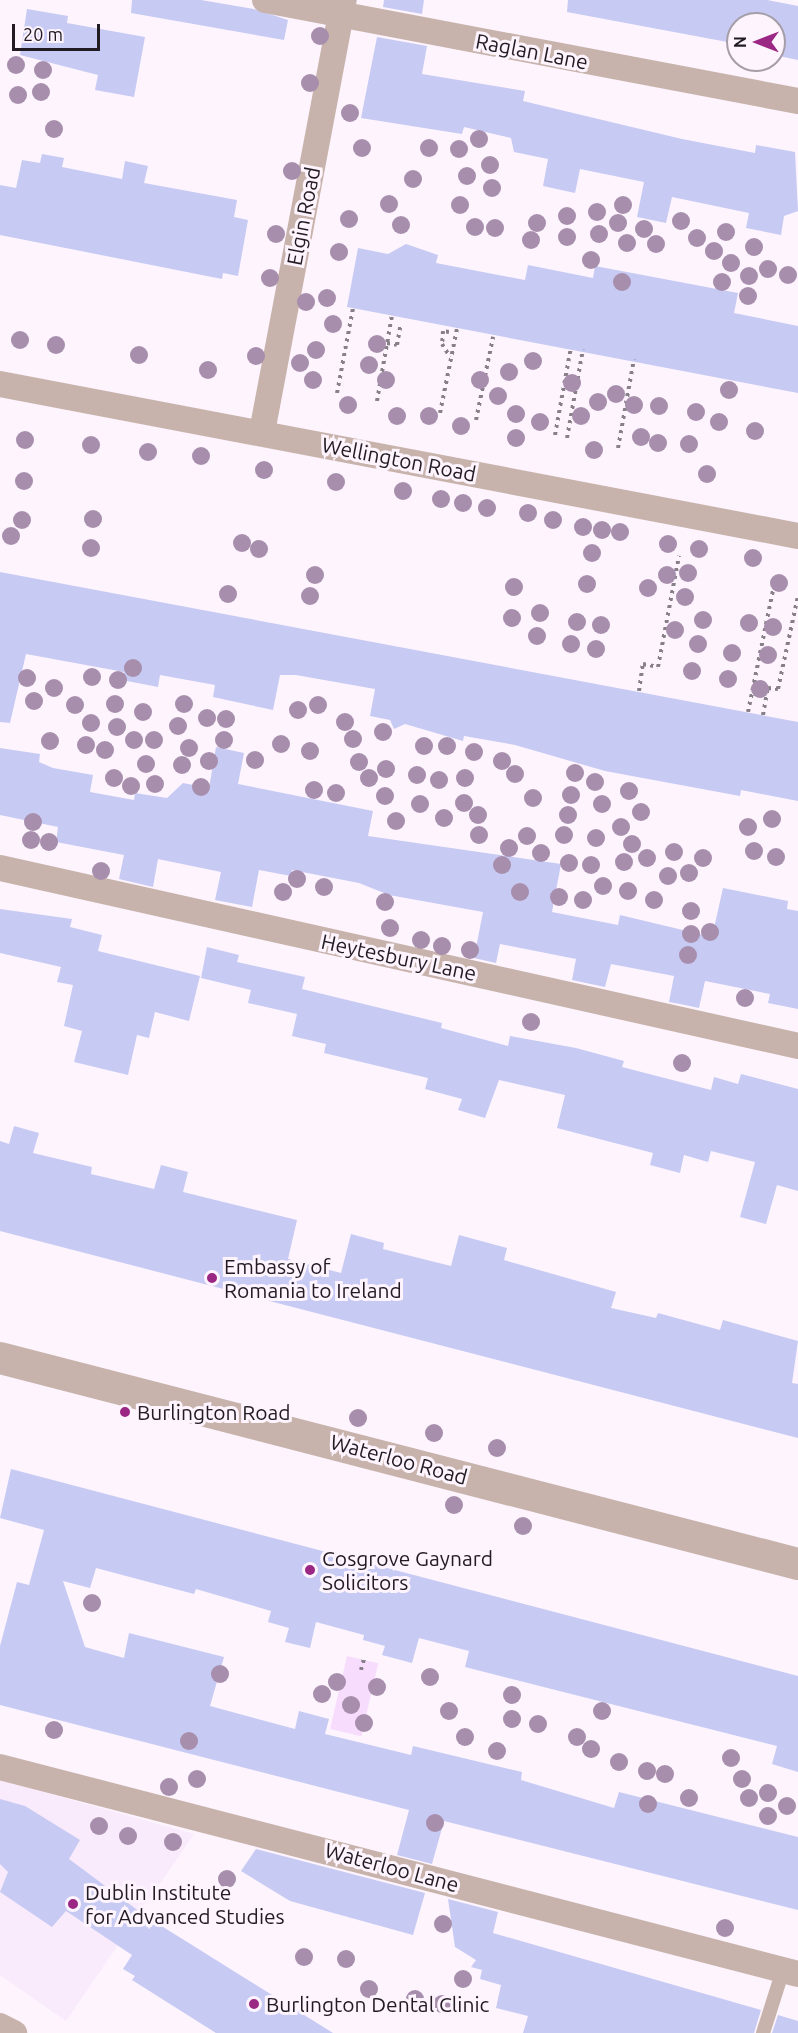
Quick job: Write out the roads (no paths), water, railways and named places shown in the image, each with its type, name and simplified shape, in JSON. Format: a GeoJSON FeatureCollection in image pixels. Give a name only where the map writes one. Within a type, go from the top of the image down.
{"type":"FeatureCollection","features":[{"type":"Feature","properties":{"kind":"street","name":"Raglan Lane"},"geometry":{"type":"LineString","coordinates":[[265,0],[343,7],[798,101]]}},
{"type":"Feature","properties":{"kind":"street","name":"Elgin Road"},"geometry":{"type":"LineString","coordinates":[[262,432],[343,7]]}},
{"type":"Feature","properties":{"kind":"street","name":"Wellington Road"},"geometry":{"type":"LineString","coordinates":[[0,384],[262,432],[798,536]]}},
{"type":"Feature","properties":{"kind":"street","name":"Heytesbury Lane"},"geometry":{"type":"LineString","coordinates":[[0,868],[798,1046]]}},
{"type":"Feature","properties":{"kind":"street","name":"Waterloo Road"},"geometry":{"type":"LineString","coordinates":[[0,1358],[798,1564]]}},
{"type":"Feature","properties":{"kind":"street","name":"Waterloo Lane"},"geometry":{"type":"LineString","coordinates":[[0,1767],[790,1972]]}},
{"type":"Feature","properties":{"kind":"street"},"geometry":{"type":"LineString","coordinates":[[0,2026],[14,2033]]}},
{"type":"Feature","properties":{"kind":"lane","name":"Waterloo Lane"},"geometry":{"type":"LineString","coordinates":[[764,2033],[790,1972]]}},
{"type":"Feature","properties":{"kind":"place","name":"Embassy of Romania to Ireland"},"geometry":{"type":"Point","coordinates":[212,1278]}},
{"type":"Feature","properties":{"kind":"place","name":"Burlington Road"},"geometry":{"type":"Point","coordinates":[125,1412]}},
{"type":"Feature","properties":{"kind":"place","name":"Cosgrove Gaynard Solicitors"},"geometry":{"type":"Point","coordinates":[310,1570]}},
{"type":"Feature","properties":{"kind":"place","name":"Dublin Institute for Advanced Studies"},"geometry":{"type":"Point","coordinates":[73,1904]}},
{"type":"Feature","properties":{"kind":"place","name":"Burlington Dental Clinic"},"geometry":{"type":"Point","coordinates":[254,2004]}}]}
